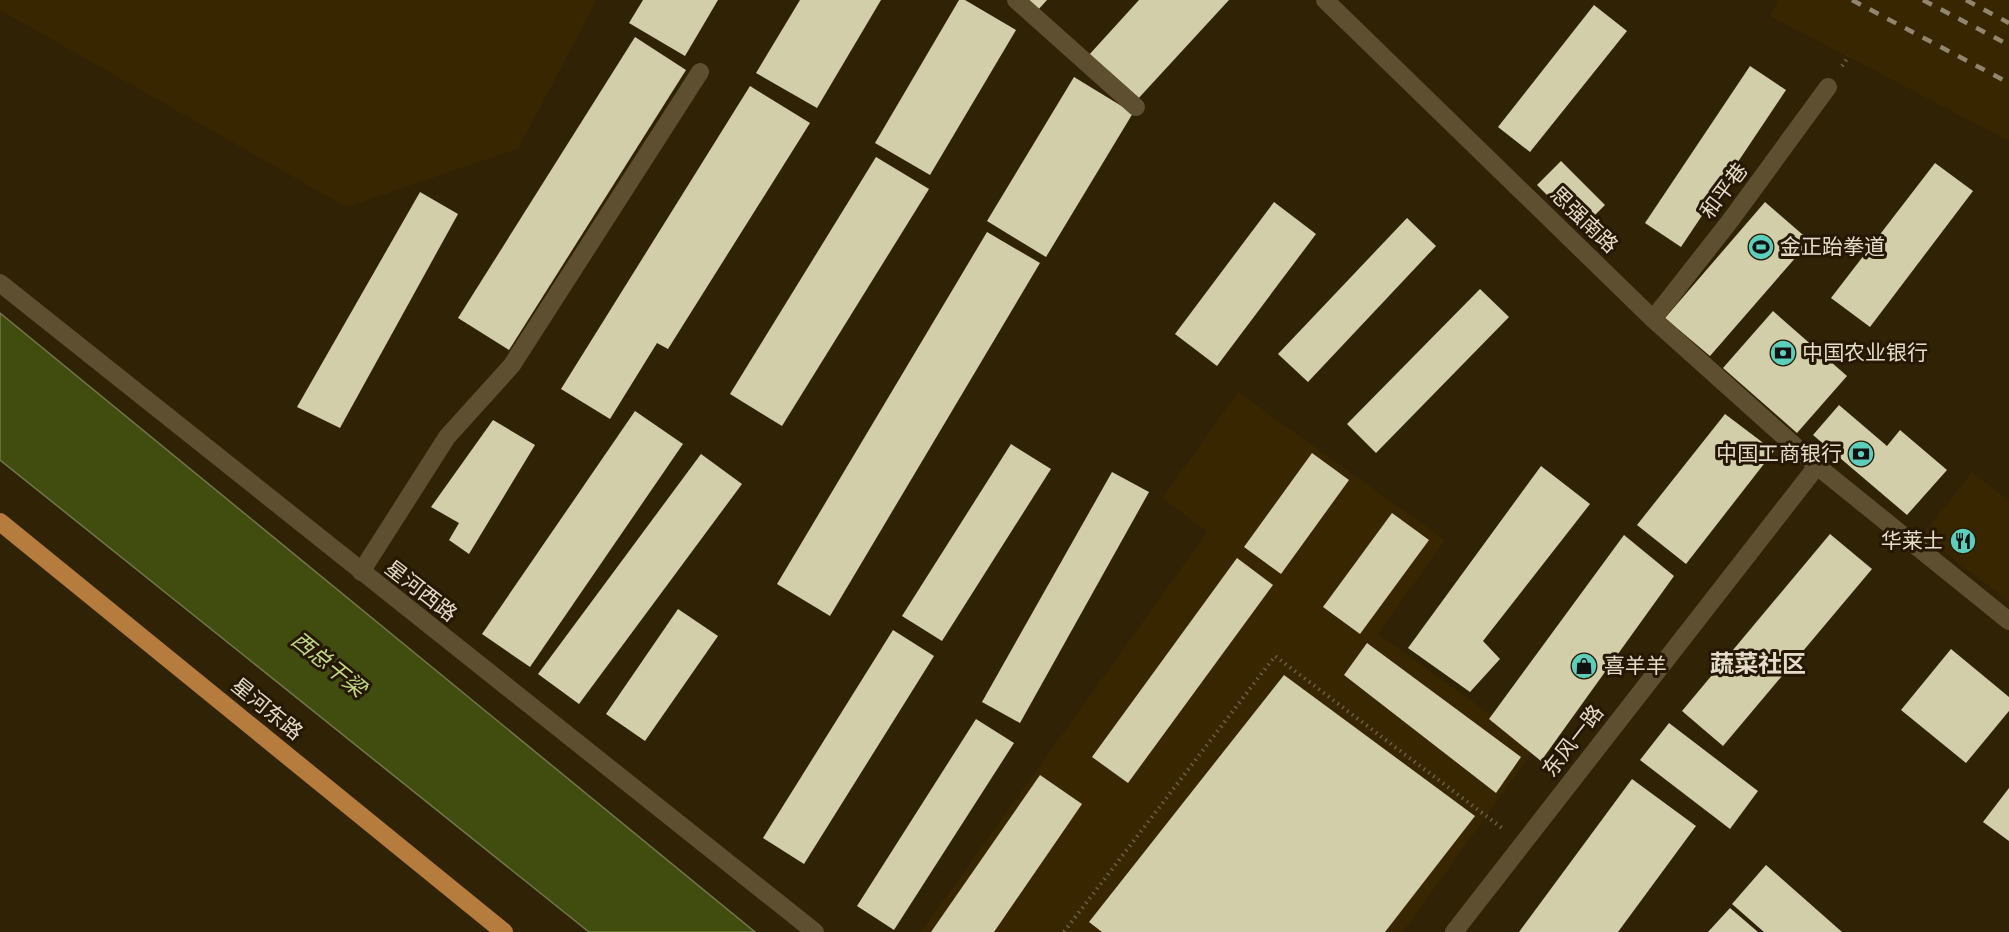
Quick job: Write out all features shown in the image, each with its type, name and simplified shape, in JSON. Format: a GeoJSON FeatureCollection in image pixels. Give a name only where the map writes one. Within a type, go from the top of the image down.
{"type":"FeatureCollection","features":[{"type":"Feature","properties":{"kind":"main road","name":"星河东路"},"geometry":{"type":"LineString","coordinates":[[0,522],[504,932]]}},
{"type":"Feature","properties":{"kind":"street"},"geometry":{"type":"LineString","coordinates":[[1016,0],[1136,107]]}},
{"type":"Feature","properties":{"kind":"street","name":"思强南路"},"geometry":{"type":"LineString","coordinates":[[1325,0],[1653,319],[1817,466],[2009,621]]}},
{"type":"Feature","properties":{"kind":"street"},"geometry":{"type":"LineString","coordinates":[[361,572],[447,437],[512,365],[700,72]]}},
{"type":"Feature","properties":{"kind":"street","name":"和平巷"},"geometry":{"type":"LineString","coordinates":[[1653,319],[1730,221],[1828,87]]}},
{"type":"Feature","properties":{"kind":"street","name":"星河西路"},"geometry":{"type":"LineString","coordinates":[[0,283],[815,932]]}},
{"type":"Feature","properties":{"kind":"street","name":"东风一路"},"geometry":{"type":"LineString","coordinates":[[1454,932],[1521,843],[1817,466]]}},
{"type":"Feature","properties":{"kind":"path"},"geometry":{"type":"LineString","coordinates":[[1064,932],[1275,656],[1521,843]]}},
{"type":"Feature","properties":{"kind":"shaded area"},"geometry":{"type":"Polygon","coordinates":[[[0,0],[597,0],[518,149],[346,207],[0,10],[0,0]]]}},
{"type":"Feature","properties":{"kind":"shaded area"},"geometry":{"type":"Polygon","coordinates":[[[1778,0],[2009,0],[2009,141],[1770,16],[1778,0]]]}},
{"type":"Feature","properties":{"kind":"shaded area"},"geometry":{"type":"Polygon","coordinates":[[[1238,392],[1445,540],[1378,634],[1536,747],[1403,932],[921,932],[1207,532],[1162,498],[1238,392]]]}},
{"type":"Feature","properties":{"kind":"shaded area"},"geometry":{"type":"Polygon","coordinates":[[[1972,472],[2009,501],[2009,602],[1923,535],[1972,472]]]}},
{"type":"Feature","properties":{"kind":"water","name":"西总干梁"},"geometry":{"type":"Polygon","coordinates":[[[0,313],[755,932],[589,932],[0,460],[0,313]]]}},
{"type":"Feature","properties":{"kind":"building"},"geometry":{"type":"Polygon","coordinates":[[[643,0],[718,0],[685,56],[629,23],[643,0]]]}},
{"type":"Feature","properties":{"kind":"building"},"geometry":{"type":"Polygon","coordinates":[[[800,0],[881,0],[817,108],[756,73],[800,0]]]}},
{"type":"Feature","properties":{"kind":"building"},"geometry":{"type":"Polygon","coordinates":[[[959,0],[965,0],[1016,30],[930,175],[875,143],[959,0]]]}},
{"type":"Feature","properties":{"kind":"building"},"geometry":{"type":"Polygon","coordinates":[[[1024,0],[1047,0],[1037,11],[1024,0]]]}},
{"type":"Feature","properties":{"kind":"building"},"geometry":{"type":"Polygon","coordinates":[[[1139,0],[1229,0],[1136,101],[1088,56],[1139,0]]]}},
{"type":"Feature","properties":{"kind":"building"},"geometry":{"type":"Polygon","coordinates":[[[1594,5],[1627,31],[1530,152],[1498,127],[1594,5]]]}},
{"type":"Feature","properties":{"kind":"building"},"geometry":{"type":"Polygon","coordinates":[[[635,37],[686,70],[509,350],[458,318],[635,37]]]}},
{"type":"Feature","properties":{"kind":"building"},"geometry":{"type":"Polygon","coordinates":[[[1750,66],[1786,90],[1681,247],[1645,223],[1750,66]]]}},
{"type":"Feature","properties":{"kind":"building"},"geometry":{"type":"Polygon","coordinates":[[[1074,77],[1133,113],[1046,257],[987,221],[1074,77]]]}},
{"type":"Feature","properties":{"kind":"building"},"geometry":{"type":"Polygon","coordinates":[[[750,86],[810,123],[668,349],[657,343],[610,419],[561,389],[750,86]]]}},
{"type":"Feature","properties":{"kind":"building"},"geometry":{"type":"Polygon","coordinates":[[[876,157],[929,189],[782,426],[730,394],[876,157]]]}},
{"type":"Feature","properties":{"kind":"building"},"geometry":{"type":"Polygon","coordinates":[[[1561,161],[1605,205],[1581,229],[1537,185],[1561,161]]]}},
{"type":"Feature","properties":{"kind":"building"},"geometry":{"type":"Polygon","coordinates":[[[1935,163],[1973,191],[1870,327],[1831,298],[1935,163]]]}},
{"type":"Feature","properties":{"kind":"building"},"geometry":{"type":"Polygon","coordinates":[[[420,192],[458,214],[340,428],[297,407],[420,192]]]}},
{"type":"Feature","properties":{"kind":"building"},"geometry":{"type":"Polygon","coordinates":[[[1274,202],[1316,234],[1217,366],[1175,334],[1274,202]]]}},
{"type":"Feature","properties":{"kind":"building"},"geometry":{"type":"Polygon","coordinates":[[[1765,202],[1810,241],[1710,356],[1665,318],[1765,202]]]}},
{"type":"Feature","properties":{"kind":"building"},"geometry":{"type":"Polygon","coordinates":[[[1407,218],[1436,246],[1308,382],[1278,354],[1407,218]]]}},
{"type":"Feature","properties":{"kind":"building"},"geometry":{"type":"Polygon","coordinates":[[[987,232],[1040,263],[830,616],[777,584],[987,232]]]}},
{"type":"Feature","properties":{"kind":"building"},"geometry":{"type":"Polygon","coordinates":[[[1480,289],[1509,317],[1376,453],[1347,424],[1480,289]]]}},
{"type":"Feature","properties":{"kind":"building"},"geometry":{"type":"Polygon","coordinates":[[[1773,311],[1847,376],[1797,433],[1723,368],[1773,311]]]}},
{"type":"Feature","properties":{"kind":"building"},"geometry":{"type":"Polygon","coordinates":[[[1839,405],[1887,446],[1900,430],[1947,470],[1907,515],[1813,435],[1839,405]]]}},
{"type":"Feature","properties":{"kind":"building"},"geometry":{"type":"Polygon","coordinates":[[[635,411],[683,444],[530,667],[482,634],[635,411]]]}},
{"type":"Feature","properties":{"kind":"building"},"geometry":{"type":"Polygon","coordinates":[[[1725,414],[1774,451],[1686,564],[1637,525],[1725,414]]]}},
{"type":"Feature","properties":{"kind":"building"},"geometry":{"type":"Polygon","coordinates":[[[493,420],[535,445],[469,554],[449,540],[459,523],[431,507],[493,420]]]}},
{"type":"Feature","properties":{"kind":"building"},"geometry":{"type":"Polygon","coordinates":[[[1011,444],[1051,469],[942,641],[902,616],[1011,444]]]}},
{"type":"Feature","properties":{"kind":"building"},"geometry":{"type":"Polygon","coordinates":[[[1312,453],[1349,480],[1281,574],[1244,547],[1312,453]]]}},
{"type":"Feature","properties":{"kind":"building"},"geometry":{"type":"Polygon","coordinates":[[[701,454],[742,484],[579,704],[538,674],[701,454]]]}},
{"type":"Feature","properties":{"kind":"building"},"geometry":{"type":"Polygon","coordinates":[[[1541,466],[1590,504],[1483,641],[1500,659],[1470,692],[1408,648],[1541,466]]]}},
{"type":"Feature","properties":{"kind":"building"},"geometry":{"type":"Polygon","coordinates":[[[1112,472],[1149,492],[1020,723],[982,702],[1112,472]]]}},
{"type":"Feature","properties":{"kind":"building"},"geometry":{"type":"Polygon","coordinates":[[[1392,513],[1429,540],[1360,634],[1323,607],[1392,513]]]}},
{"type":"Feature","properties":{"kind":"building"},"geometry":{"type":"Polygon","coordinates":[[[1830,534],[1872,569],[1723,746],[1682,711],[1830,534]]]}},
{"type":"Feature","properties":{"kind":"building"},"geometry":{"type":"Polygon","coordinates":[[[1624,535],[1674,576],[1541,761],[1489,719],[1624,535]]]}},
{"type":"Feature","properties":{"kind":"building"},"geometry":{"type":"Polygon","coordinates":[[[1237,558],[1273,585],[1128,783],[1092,757],[1237,558]]]}},
{"type":"Feature","properties":{"kind":"building"},"geometry":{"type":"Polygon","coordinates":[[[678,609],[718,636],[645,741],[606,714],[678,609]]]}},
{"type":"Feature","properties":{"kind":"building"},"geometry":{"type":"Polygon","coordinates":[[[893,630],[934,656],[804,864],[763,838],[893,630]]]}},
{"type":"Feature","properties":{"kind":"building"},"geometry":{"type":"Polygon","coordinates":[[[1367,643],[1521,757],[1496,793],[1344,675],[1367,643]]]}},
{"type":"Feature","properties":{"kind":"building"},"geometry":{"type":"Polygon","coordinates":[[[1951,649],[2009,697],[2009,711],[1966,763],[1901,710],[1951,649]]]}},
{"type":"Feature","properties":{"kind":"building"},"geometry":{"type":"Polygon","coordinates":[[[1284,675],[1475,816],[1385,932],[1102,932],[1089,922],[1284,675]]]}},
{"type":"Feature","properties":{"kind":"building"},"geometry":{"type":"Polygon","coordinates":[[[976,719],[1014,743],[894,930],[857,906],[976,719]]]}},
{"type":"Feature","properties":{"kind":"building"},"geometry":{"type":"Polygon","coordinates":[[[1669,723],[1758,791],[1730,829],[1640,760],[1669,723]]]}},
{"type":"Feature","properties":{"kind":"building"},"geometry":{"type":"Polygon","coordinates":[[[1040,775],[1082,804],[994,932],[931,932],[1040,775]]]}},
{"type":"Feature","properties":{"kind":"building"},"geometry":{"type":"Polygon","coordinates":[[[1632,779],[1696,826],[1618,932],[1519,932],[1632,779]]]}},
{"type":"Feature","properties":{"kind":"building"},"geometry":{"type":"Polygon","coordinates":[[[2009,788],[2009,841],[1983,822],[2009,788]]]}},
{"type":"Feature","properties":{"kind":"building"},"geometry":{"type":"Polygon","coordinates":[[[1766,865],[1842,932],[1764,932],[1732,904],[1766,865]]]}},
{"type":"Feature","properties":{"kind":"building"},"geometry":{"type":"Polygon","coordinates":[[[1730,908],[1758,932],[1708,932],[1730,908]]]}},
{"type":"Feature","properties":{"kind":"railway"},"geometry":{"type":"LineString","coordinates":[[1852,0],[2009,83]]}},
{"type":"Feature","properties":{"kind":"railway"},"geometry":{"type":"LineString","coordinates":[[1923,0],[2009,45]]}},
{"type":"Feature","properties":{"kind":"railway"},"geometry":{"type":"LineString","coordinates":[[1966,0],[2009,23]]}},
{"type":"Feature","properties":{"kind":"place","name":"金正跆拳道"},"geometry":{"type":"Point","coordinates":[1761,247]}},
{"type":"Feature","properties":{"kind":"place","name":"中国农业银行"},"geometry":{"type":"Point","coordinates":[1783,353]}},
{"type":"Feature","properties":{"kind":"place","name":"中国工商银行"},"geometry":{"type":"Point","coordinates":[1861,454]}},
{"type":"Feature","properties":{"kind":"place","name":"华莱士"},"geometry":{"type":"Point","coordinates":[1963,541]}},
{"type":"Feature","properties":{"kind":"place","name":"喜羊羊"},"geometry":{"type":"Point","coordinates":[1584,666]}},
{"type":"Feature","properties":{"kind":"district","name":"蔬菜社区"},"geometry":{"type":"Point","coordinates":[1758,664]}}]}
